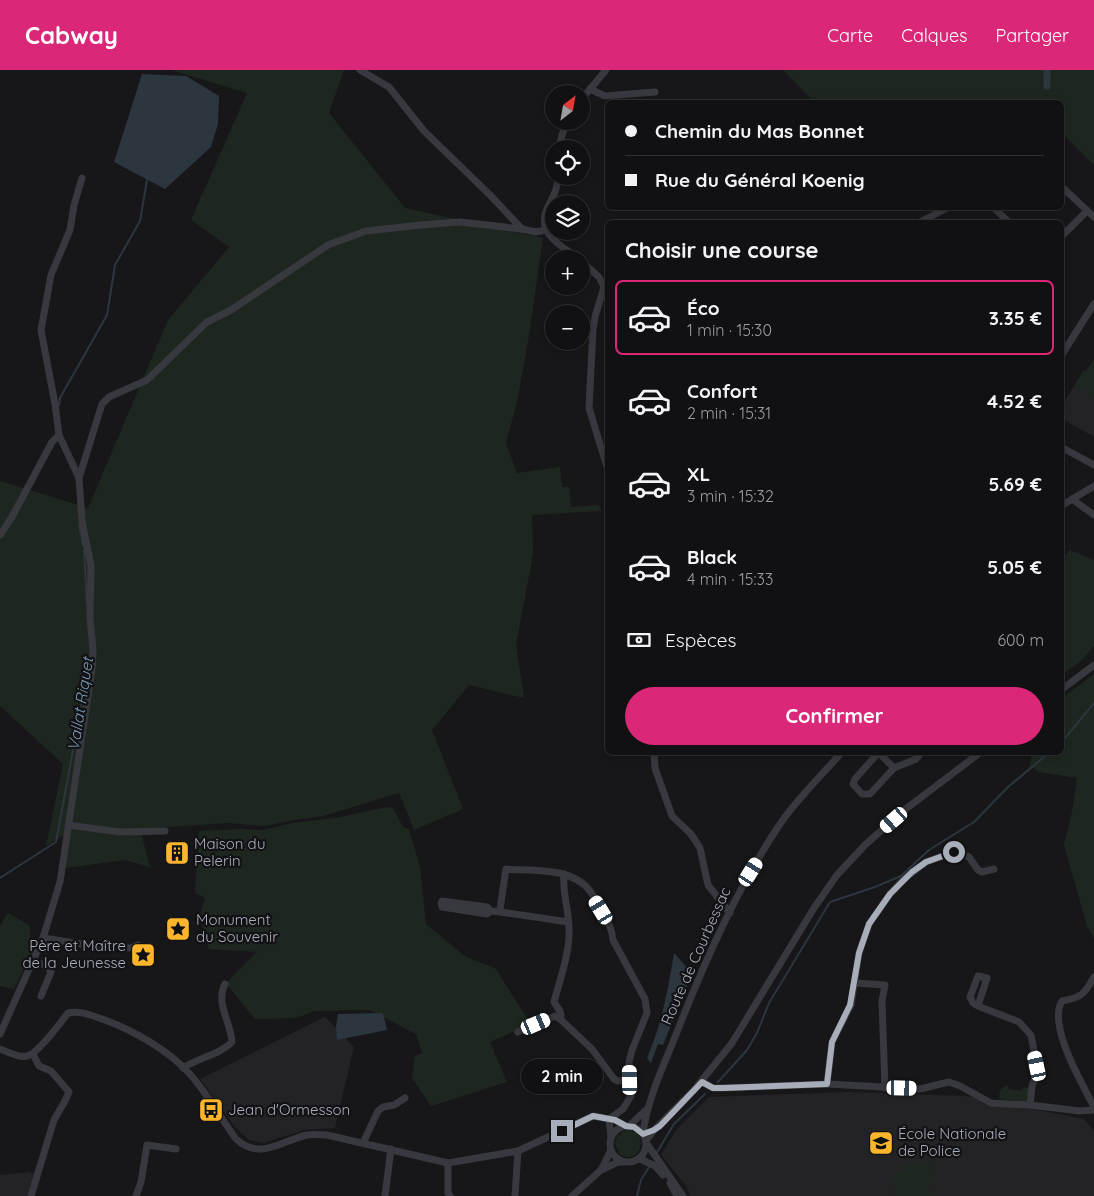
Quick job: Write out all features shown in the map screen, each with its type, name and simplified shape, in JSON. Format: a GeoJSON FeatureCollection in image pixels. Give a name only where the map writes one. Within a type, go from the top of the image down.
{"type":"FeatureCollection","features":[{"type":"Feature","properties":{"kind":"street"},"geometry":{"type":"LineString","coordinates":[[360,70],[389,87],[424,131],[522,229]]}},
{"type":"Feature","properties":{"kind":"street"},"geometry":{"type":"LineString","coordinates":[[606,70],[590,89],[605,96],[655,92]]}},
{"type":"Feature","properties":{"kind":"street"},"geometry":{"type":"LineString","coordinates":[[0,1034],[43,938],[60,882],[93,650],[90,618],[90,556],[82,520],[79,478],[59,435],[41,330],[52,275],[70,230],[74,205],[82,178]]}},
{"type":"Feature","properties":{"kind":"street"},"geometry":{"type":"LineString","coordinates":[[1064,189],[1094,217]]}},
{"type":"Feature","properties":{"kind":"street"},"geometry":{"type":"LineString","coordinates":[[924,220],[943,210]]}},
{"type":"Feature","properties":{"kind":"street"},"geometry":{"type":"LineString","coordinates":[[996,210],[1007,220]]}},
{"type":"Feature","properties":{"kind":"street"},"geometry":{"type":"LineString","coordinates":[[1064,234],[1088,211]]}},
{"type":"Feature","properties":{"kind":"street"},"geometry":{"type":"LineString","coordinates":[[79,478],[102,404],[109,397],[147,380],[207,322],[231,310],[328,245],[366,230],[421,224],[460,222],[536,232],[545,230],[545,214]]}},
{"type":"Feature","properties":{"kind":"street"},"geometry":{"type":"LineString","coordinates":[[553,240],[567,250]]}},
{"type":"Feature","properties":{"kind":"street"},"geometry":{"type":"LineString","coordinates":[[590,268],[599,276],[605,286]]}},
{"type":"Feature","properties":{"kind":"street"},"geometry":{"type":"LineString","coordinates":[[605,291],[595,317],[593,329],[589,408],[605,460]]}},
{"type":"Feature","properties":{"kind":"street"},"geometry":{"type":"LineString","coordinates":[[1064,351],[1094,304]]}},
{"type":"Feature","properties":{"kind":"street"},"geometry":{"type":"LineString","coordinates":[[0,535],[12,517],[52,442],[59,435]]}},
{"type":"Feature","properties":{"kind":"street"},"geometry":{"type":"LineString","coordinates":[[1064,449],[1094,465]]}},
{"type":"Feature","properties":{"kind":"street"},"geometry":{"type":"LineString","coordinates":[[1064,504],[1094,486]]}},
{"type":"Feature","properties":{"kind":"street"},"geometry":{"type":"LineString","coordinates":[[1072,499],[1094,515]]}},
{"type":"Feature","properties":{"kind":"street"},"geometry":{"type":"LineString","coordinates":[[1064,688],[1094,665]]}},
{"type":"Feature","properties":{"kind":"street"},"geometry":{"type":"LineString","coordinates":[[654,755],[655,768],[672,816],[691,834],[700,848],[708,885],[730,913]]}},
{"type":"Feature","properties":{"kind":"street","name":"Route de Courbessac"},"geometry":{"type":"LineString","coordinates":[[643,1133],[646,1109],[690,999],[742,886],[780,825],[800,798],[839,755]]}},
{"type":"Feature","properties":{"kind":"street"},"geometry":{"type":"LineString","coordinates":[[876,755],[855,779],[854,784],[862,794],[870,794],[894,768],[916,759],[919,755]]}},
{"type":"Feature","properties":{"kind":"street"},"geometry":{"type":"LineString","coordinates":[[880,755],[894,768]]}},
{"type":"Feature","properties":{"kind":"street"},"geometry":{"type":"LineString","coordinates":[[572,1196],[601,1170],[618,1162],[635,1162],[640,1159],[654,1130],[702,1082],[737,1035],[836,875],[866,844],[900,814],[977,755]]}},
{"type":"Feature","properties":{"kind":"street"},"geometry":{"type":"LineString","coordinates":[[68,825],[93,830],[120,832],[164,831]]}},
{"type":"Feature","properties":{"kind":"street"},"geometry":{"type":"LineString","coordinates":[[827,1084],[832,1042],[850,1005],[859,953],[869,924],[890,894],[912,872],[926,862],[954,852],[969,857],[978,870],[982,872],[994,869]]}},
{"type":"Feature","properties":{"kind":"street"},"geometry":{"type":"LineString","coordinates":[[501,912],[506,869],[564,874],[578,880],[591,892],[612,931],[613,940],[645,999],[647,1013],[632,1050],[630,1062],[631,1096],[625,1106],[615,1109],[609,1119],[611,1150],[613,1155],[623,1162]]}},
{"type":"Feature","properties":{"kind":"street"},"geometry":{"type":"LineString","coordinates":[[559,1018],[561,1016],[560,1011],[554,1002],[567,947],[569,927],[564,874]]}},
{"type":"Feature","properties":{"kind":"street"},"geometry":{"type":"LineString","coordinates":[[491,911],[488,907],[442,901],[440,903],[442,907],[487,914],[491,911],[568,922]]}},
{"type":"Feature","properties":{"kind":"street"},"geometry":{"type":"LineString","coordinates":[[43,938],[88,944],[135,946]]}},
{"type":"Feature","properties":{"kind":"street"},"geometry":{"type":"LineString","coordinates":[[33,961],[47,966],[52,972],[41,992]]}},
{"type":"Feature","properties":{"kind":"street"},"geometry":{"type":"LineString","coordinates":[[702,1082],[713,1088],[827,1084],[885,1088],[920,1088],[949,1082],[991,1103],[1080,1111],[1094,1109],[1071,1062],[1061,1035],[1058,1010],[1062,1001],[1078,998],[1086,992],[1094,977]]}},
{"type":"Feature","properties":{"kind":"street"},"geometry":{"type":"LineString","coordinates":[[855,983],[885,985],[882,1001],[885,1088]]}},
{"type":"Feature","properties":{"kind":"street"},"geometry":{"type":"LineString","coordinates":[[184,1068],[196,1060],[228,1046],[232,1042],[232,1033],[222,1003],[222,992],[226,984]]}},
{"type":"Feature","properties":{"kind":"street"},"geometry":{"type":"LineString","coordinates":[[978,1006],[1019,1022],[1031,1035],[1037,1073],[1032,1086],[1030,1105]]}},
{"type":"Feature","properties":{"kind":"street"},"geometry":{"type":"LineString","coordinates":[[0,1049],[26,1057],[33,1054],[68,1013],[73,1012],[114,1024],[143,1038],[184,1068],[201,1088],[236,1139],[242,1145],[260,1150],[269,1149],[307,1135],[316,1134],[448,1163],[518,1151],[593,1116],[615,1120],[634,1127],[643,1133],[647,1143],[683,1196]]}},
{"type":"Feature","properties":{"kind":"street"},"geometry":{"type":"LineString","coordinates":[[518,1032],[555,1016],[592,1049],[614,1079],[618,1081],[630,1080]]}},
{"type":"Feature","properties":{"kind":"street"},"geometry":{"type":"LineString","coordinates":[[32,1196],[54,1120],[69,1092],[50,1071],[39,1066],[33,1054]]}},
{"type":"Feature","properties":{"kind":"street"},"geometry":{"type":"LineString","coordinates":[[363,1143],[378,1111],[383,1107],[394,1105],[405,1098]]}},
{"type":"Feature","properties":{"kind":"street","name":"Route de Courbessac"},"geometry":{"type":"LineString","coordinates":[[627,1126],[646,1109]]}},
{"type":"Feature","properties":{"kind":"street"},"geometry":{"type":"LineString","coordinates":[[611,1137],[615,1132],[627,1126]]}},
{"type":"Feature","properties":{"kind":"street"},"geometry":{"type":"LineString","coordinates":[[643,1133],[654,1130]]}},
{"type":"Feature","properties":{"kind":"street"},"geometry":{"type":"LineString","coordinates":[[136,1196],[141,1182],[147,1144],[176,1149]]}},
{"type":"Feature","properties":{"kind":"street"},"geometry":{"type":"LineString","coordinates":[[385,1196],[391,1149]]}},
{"type":"Feature","properties":{"kind":"street"},"geometry":{"type":"LineString","coordinates":[[601,1170],[611,1150]]}},
{"type":"Feature","properties":{"kind":"street"},"geometry":{"type":"LineString","coordinates":[[516,1196],[518,1151]]}},
{"type":"Feature","properties":{"kind":"street"},"geometry":{"type":"LineString","coordinates":[[640,1159],[655,1166],[665,1176],[677,1196]]}},
{"type":"Feature","properties":{"kind":"street"},"geometry":{"type":"LineString","coordinates":[[448,1163],[448,1193],[450,1196]]}},
{"type":"Feature","properties":{"kind":"shaded area"},"geometry":{"type":"Polygon","coordinates":[[[171,70],[344,70],[329,113],[405,208],[543,238],[518,398],[506,443],[517,473],[560,467],[562,487],[569,487],[571,507],[599,505],[602,511],[532,515],[533,554],[516,645],[524,698],[469,685],[432,730],[463,809],[414,830],[399,793],[323,816],[265,826],[227,823],[140,829],[150,867],[125,860],[65,868],[69,832],[46,846],[63,764],[0,706],[0,481],[88,508],[168,320],[229,247],[191,220],[247,93],[171,70]]]}},
{"type":"Feature","properties":{"kind":"shaded area"},"geometry":{"type":"Polygon","coordinates":[[[783,70],[1094,70],[1094,165],[1064,135],[1064,100],[812,100],[783,70]]]}},
{"type":"Feature","properties":{"kind":"shaded area"},"geometry":{"type":"Polygon","coordinates":[[[142,74],[186,76],[219,96],[218,124],[211,147],[165,189],[114,162],[142,74]]]}},
{"type":"Feature","properties":{"kind":"shaded area"},"geometry":{"type":"Polygon","coordinates":[[[1094,359],[1094,398],[1074,386],[1094,359]]]}},
{"type":"Feature","properties":{"kind":"shaded area"},"geometry":{"type":"Polygon","coordinates":[[[1084,370],[1094,377],[1094,437],[1064,420],[1064,402],[1084,370]]]}},
{"type":"Feature","properties":{"kind":"shaded area"},"geometry":{"type":"Polygon","coordinates":[[[1070,550],[1094,560],[1094,646],[1083,659],[1064,674],[1064,557],[1070,550]]]}},
{"type":"Feature","properties":{"kind":"shaded area"},"geometry":{"type":"Polygon","coordinates":[[[1094,674],[1094,938],[1087,926],[1064,845],[1072,812],[1077,778],[1039,772],[1030,765],[1032,755],[1064,755],[1064,697],[1094,674]]]}},
{"type":"Feature","properties":{"kind":"shaded area"},"geometry":{"type":"Polygon","coordinates":[[[387,807],[393,808],[403,827],[409,829],[420,867],[426,924],[466,957],[495,968],[531,1024],[490,1042],[507,1082],[431,1106],[412,1078],[415,1056],[422,1053],[416,1034],[370,1010],[314,1011],[293,1018],[255,1019],[226,983],[257,952],[209,949],[199,918],[205,898],[195,893],[199,831],[263,830],[292,823],[335,818],[387,807]]]}},
{"type":"Feature","properties":{"kind":"shaded area"},"geometry":{"type":"Polygon","coordinates":[[[8,913],[30,926],[31,955],[14,989],[0,986],[0,926],[8,913]]]}},
{"type":"Feature","properties":{"kind":"shaded area"},"geometry":{"type":"Polygon","coordinates":[[[674,953],[692,973],[663,1045],[658,1044],[651,1063],[647,1058],[661,1019],[674,953]]]}},
{"type":"Feature","properties":{"kind":"shaded area"},"geometry":{"type":"Polygon","coordinates":[[[383,1013],[387,1030],[337,1040],[336,1026],[338,1014],[383,1013]]]}},
{"type":"Feature","properties":{"kind":"shaded area"},"geometry":{"type":"Polygon","coordinates":[[[325,1017],[354,1047],[335,1128],[305,1130],[263,1143],[249,1140],[235,1127],[200,1079],[325,1017]]]}},
{"type":"Feature","properties":{"kind":"shaded area"},"geometry":{"type":"Polygon","coordinates":[[[1008,1085],[1008,1089],[1021,1091],[1023,1087],[1029,1088],[1027,1102],[999,1099],[1001,1090],[1008,1085]]]}},
{"type":"Feature","properties":{"kind":"shaded area","name":"École Nationale de Police"},"geometry":{"type":"Polygon","coordinates":[[[850,1092],[966,1096],[1084,1119],[1094,1131],[1094,1196],[690,1196],[687,1187],[661,1155],[676,1130],[709,1097],[850,1092]]]}},
{"type":"Feature","properties":{"kind":"shaded area"},"geometry":{"type":"Polygon","coordinates":[[[628,1130],[635,1132],[640,1137],[641,1142],[637,1153],[625,1157],[618,1153],[619,1151],[614,1144],[618,1134],[620,1136],[621,1132],[628,1130]]]}},
{"type":"Feature","properties":{"kind":"shaded area"},"geometry":{"type":"Polygon","coordinates":[[[911,1163],[931,1165],[932,1174],[928,1193],[931,1196],[895,1196],[896,1187],[890,1184],[891,1181],[898,1172],[911,1163]]]}},
{"type":"Feature","properties":{"kind":"shaded area"},"geometry":{"type":"Polygon","coordinates":[[[29,1172],[36,1175],[29,1196],[0,1196],[0,1175],[29,1172]]]}},
{"type":"Feature","properties":{"kind":"waterway"},"geometry":{"type":"LineString","coordinates":[[1047,70],[1047,86]]}},
{"type":"Feature","properties":{"kind":"waterway","name":"Vallat Riquet"},"geometry":{"type":"LineString","coordinates":[[59,405],[60,398],[107,315],[115,265],[140,221],[147,180]]}},
{"type":"Feature","properties":{"kind":"waterway","name":"Vallat Riquet"},"geometry":{"type":"LineString","coordinates":[[79,525],[83,545]]}},
{"type":"Feature","properties":{"kind":"waterway","name":"Vallat Riquet"},"geometry":{"type":"LineString","coordinates":[[84,550],[87,605]]}},
{"type":"Feature","properties":{"kind":"waterway","name":"Vallat Riquet"},"geometry":{"type":"LineString","coordinates":[[0,878],[56,842],[89,664]]}},
{"type":"Feature","properties":{"kind":"waterway"},"geometry":{"type":"LineString","coordinates":[[1064,739],[1094,703]]}},
{"type":"Feature","properties":{"kind":"waterway"},"geometry":{"type":"LineString","coordinates":[[718,1082],[747,1050],[757,1033],[769,1003],[830,902],[901,876],[929,850],[974,822],[1008,787],[1046,755]]}},
{"type":"Feature","properties":{"kind":"waterway"},"geometry":{"type":"LineString","coordinates":[[656,1154],[674,1124],[705,1094]]}},
{"type":"Feature","properties":{"kind":"waterway"},"geometry":{"type":"LineString","coordinates":[[637,1196],[641,1180],[649,1167]]}},
{"type":"Feature","properties":{"kind":"place","name":"Maison du Pelerin"},"geometry":{"type":"Point","coordinates":[177,853]}},
{"type":"Feature","properties":{"kind":"place","name":"Monument du Souvenir"},"geometry":{"type":"Point","coordinates":[178,929]}},
{"type":"Feature","properties":{"kind":"place","name":"Père et Maître de la Jeunesse"},"geometry":{"type":"Point","coordinates":[143,955]}},
{"type":"Feature","properties":{"kind":"place","name":"Jean d'Ormesson"},"geometry":{"type":"Point","coordinates":[211,1110]}},
{"type":"Feature","properties":{"kind":"place","name":"École Nationale de Police"},"geometry":{"type":"Point","coordinates":[881,1143]}},
{"type":"Feature","properties":{"kind":"route"},"geometry":{"type":"LineString","coordinates":[[562,1131],[593,1116],[615,1120],[626,1126],[639,1129],[643,1134],[654,1130],[702,1082],[713,1088],[827,1084],[832,1042],[850,1005],[859,953],[869,924],[890,894],[912,872],[926,862],[954,852]]}}]}
